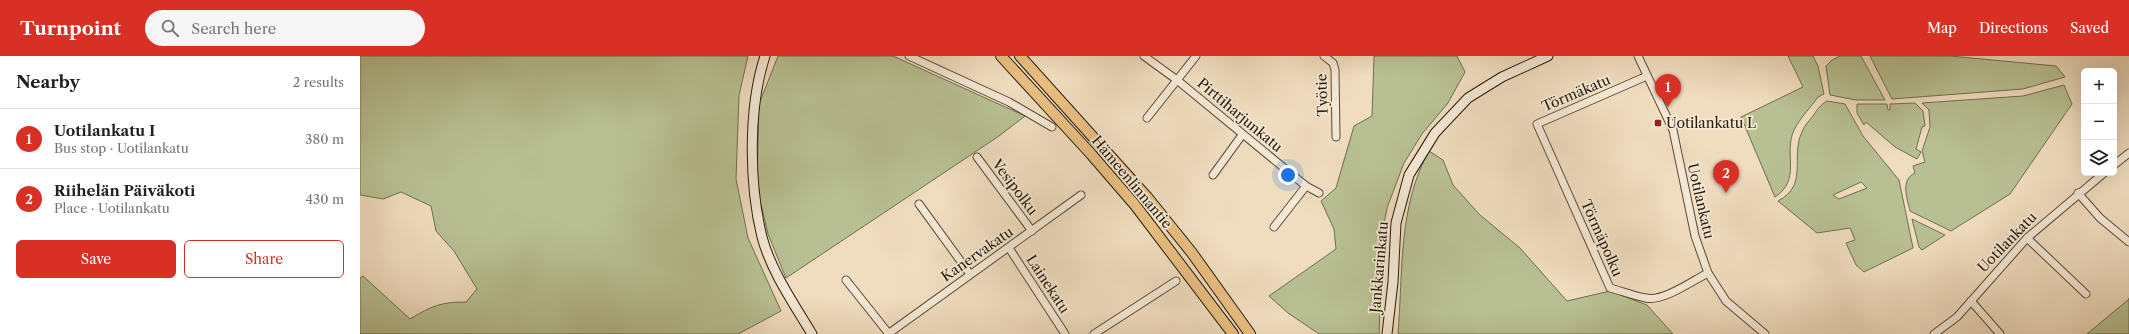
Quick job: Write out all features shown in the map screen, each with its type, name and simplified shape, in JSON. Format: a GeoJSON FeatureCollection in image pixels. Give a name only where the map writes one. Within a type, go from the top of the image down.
{"type":"FeatureCollection","features":[{"type":"Feature","properties":{"kind":"main road","name":"Hämeenlinnantie"},"geometry":{"type":"LineString","coordinates":[[1001,56],[1092,154],[1135,205],[1233,334]]}},
{"type":"Feature","properties":{"kind":"main road","name":"Hämeenlinnantie"},"geometry":{"type":"LineString","coordinates":[[1020,56],[1147,197],[1192,253],[1250,334]]}},
{"type":"Feature","properties":{"kind":"street"},"geometry":{"type":"LineString","coordinates":[[765,56],[754,103],[753,185],[762,238],[784,289],[812,334]]}},
{"type":"Feature","properties":{"kind":"street"},"geometry":{"type":"LineString","coordinates":[[909,56],[1009,102],[1052,127]]}},
{"type":"Feature","properties":{"kind":"street","name":"Pirttiharjunkatu"},"geometry":{"type":"LineString","coordinates":[[1144,56],[1177,80],[1242,135],[1306,186],[1319,193]]}},
{"type":"Feature","properties":{"kind":"street"},"geometry":{"type":"LineString","coordinates":[[1147,118],[1196,56]]}},
{"type":"Feature","properties":{"kind":"street","name":"Työtie"},"geometry":{"type":"LineString","coordinates":[[1324,56],[1333,63],[1335,70],[1336,137]]}},
{"type":"Feature","properties":{"kind":"street","name":"Uotilankatu"},"geometry":{"type":"LineString","coordinates":[[1638,56],[1673,130],[1695,236],[1708,273],[1726,301],[1765,334]]}},
{"type":"Feature","properties":{"kind":"street","name":"Jankkarinkatu"},"geometry":{"type":"LineString","coordinates":[[1387,334],[1393,282],[1396,223],[1409,175],[1436,133],[1468,98],[1502,77],[1542,57]]}},
{"type":"Feature","properties":{"kind":"street","name":"Törmäkatu"},"geometry":{"type":"LineString","coordinates":[[1537,124],[1647,76]]}},
{"type":"Feature","properties":{"kind":"street","name":"Törmäpolku"},"geometry":{"type":"LineString","coordinates":[[1537,124],[1610,288],[1647,299],[1654,298],[1674,291],[1708,273]]}},
{"type":"Feature","properties":{"kind":"street"},"geometry":{"type":"LineString","coordinates":[[1213,174],[1242,135]]}},
{"type":"Feature","properties":{"kind":"street"},"geometry":{"type":"LineString","coordinates":[[2117,163],[2129,153]]}},
{"type":"Feature","properties":{"kind":"street","name":"Vesipolku"},"geometry":{"type":"LineString","coordinates":[[977,157],[1032,231]]}},
{"type":"Feature","properties":{"kind":"street","name":"Uotilankatu"},"geometry":{"type":"LineString","coordinates":[[1934,334],[1957,317],[2027,238],[2078,193],[2100,176]]}},
{"type":"Feature","properties":{"kind":"street"},"geometry":{"type":"LineString","coordinates":[[1274,227],[1306,186]]}},
{"type":"Feature","properties":{"kind":"street"},"geometry":{"type":"LineString","coordinates":[[2078,193],[2100,218],[2129,242]]}},
{"type":"Feature","properties":{"kind":"street","name":"Kanervakatu"},"geometry":{"type":"LineString","coordinates":[[888,334],[1081,195]]}},
{"type":"Feature","properties":{"kind":"street"},"geometry":{"type":"LineString","coordinates":[[919,204],[970,274]]}},
{"type":"Feature","properties":{"kind":"street"},"geometry":{"type":"LineString","coordinates":[[2027,238],[2086,294]]}},
{"type":"Feature","properties":{"kind":"street","name":"Lainekatu"},"geometry":{"type":"LineString","coordinates":[[1009,248],[1065,334]]}},
{"type":"Feature","properties":{"kind":"street"},"geometry":{"type":"LineString","coordinates":[[846,280],[888,334]]}},
{"type":"Feature","properties":{"kind":"street"},"geometry":{"type":"LineString","coordinates":[[1094,334],[1176,281]]}},
{"type":"Feature","properties":{"kind":"street"},"geometry":{"type":"LineString","coordinates":[[1971,301],[2000,334]]}},
{"type":"Feature","properties":{"kind":"green space"},"geometry":{"type":"Polygon","coordinates":[[[360,56],[748,56],[739,95],[736,179],[748,238],[781,311],[738,334],[360,334],[360,278],[363,276],[410,319],[436,306],[449,303],[466,302],[477,289],[454,251],[436,231],[431,206],[401,192],[383,199],[360,195],[360,56]]]}},
{"type":"Feature","properties":{"kind":"green space"},"geometry":{"type":"Polygon","coordinates":[[[778,56],[893,56],[1025,116],[999,136],[786,278],[768,234],[757,187],[759,104],[778,56]]]}},
{"type":"Feature","properties":{"kind":"green space"},"geometry":{"type":"Polygon","coordinates":[[[1374,56],[1457,56],[1465,72],[1448,103],[1422,134],[1404,163],[1387,208],[1383,230],[1379,334],[1319,334],[1288,313],[1269,296],[1336,249],[1334,229],[1321,201],[1336,188],[1354,126],[1372,116],[1374,56]]]}},
{"type":"Feature","properties":{"kind":"green space"},"geometry":{"type":"Polygon","coordinates":[[[1788,56],[1813,56],[1818,66],[1824,94],[1818,97],[1794,130],[1791,139],[1790,174],[1788,182],[1783,190],[1775,197],[1741,117],[1803,87],[1788,56]]]}},
{"type":"Feature","properties":{"kind":"green space"},"geometry":{"type":"Polygon","coordinates":[[[1840,56],[1861,56],[1885,100],[1856,100],[1830,95],[1826,66],[1832,60],[1840,56]]]}},
{"type":"Feature","properties":{"kind":"green space"},"geometry":{"type":"Polygon","coordinates":[[[1870,56],[1950,56],[2056,66],[2065,77],[2023,89],[1892,99],[1870,56]]]}},
{"type":"Feature","properties":{"kind":"green space"},"geometry":{"type":"Polygon","coordinates":[[[2064,85],[2072,104],[2010,194],[1951,231],[1910,211],[1906,195],[1906,184],[1910,176],[1915,173],[1913,166],[1925,162],[1922,151],[1930,127],[1929,110],[1922,103],[2023,96],[2064,85]]]}},
{"type":"Feature","properties":{"kind":"green space"},"geometry":{"type":"Polygon","coordinates":[[[1827,101],[1845,104],[1863,136],[1899,180],[1913,248],[1864,272],[1856,265],[1846,243],[1855,240],[1850,228],[1817,233],[1778,201],[1793,187],[1796,179],[1799,141],[1803,130],[1817,110],[1827,101]],[[1861,182],[1833,195],[1839,199],[1867,188],[1861,182]]]}},
{"type":"Feature","properties":{"kind":"green space"},"geometry":{"type":"Polygon","coordinates":[[[1915,103],[1923,111],[1925,126],[1922,127],[1916,149],[1921,152],[1917,159],[1895,147],[1866,122],[1864,125],[1857,113],[1857,104],[1887,104],[1888,110],[1890,110],[1890,104],[1915,103]]]}},
{"type":"Feature","properties":{"kind":"green space"},"geometry":{"type":"Polygon","coordinates":[[[1429,151],[1443,160],[1453,185],[1480,215],[1520,248],[1567,301],[1610,291],[1647,305],[1673,334],[1398,334],[1402,264],[1407,217],[1419,172],[1429,151]]]}},
{"type":"Feature","properties":{"kind":"green space"},"geometry":{"type":"Polygon","coordinates":[[[1912,219],[1945,235],[1922,250],[1919,247],[1912,219]]]}},
{"type":"Feature","properties":{"kind":"green space"},"geometry":{"type":"Polygon","coordinates":[[[2129,299],[2129,334],[2087,334],[2129,299]]]}},
{"type":"Feature","properties":{"kind":"place","name":"Uotilankatu I"},"geometry":{"type":"Point","coordinates":[1668,107]}},
{"type":"Feature","properties":{"kind":"place","name":"Uotilankatu L"},"geometry":{"type":"Point","coordinates":[1658,123]}},
{"type":"Feature","properties":{"kind":"place","name":"Riihelän Päiväkoti"},"geometry":{"type":"Point","coordinates":[1726,193]}}]}
